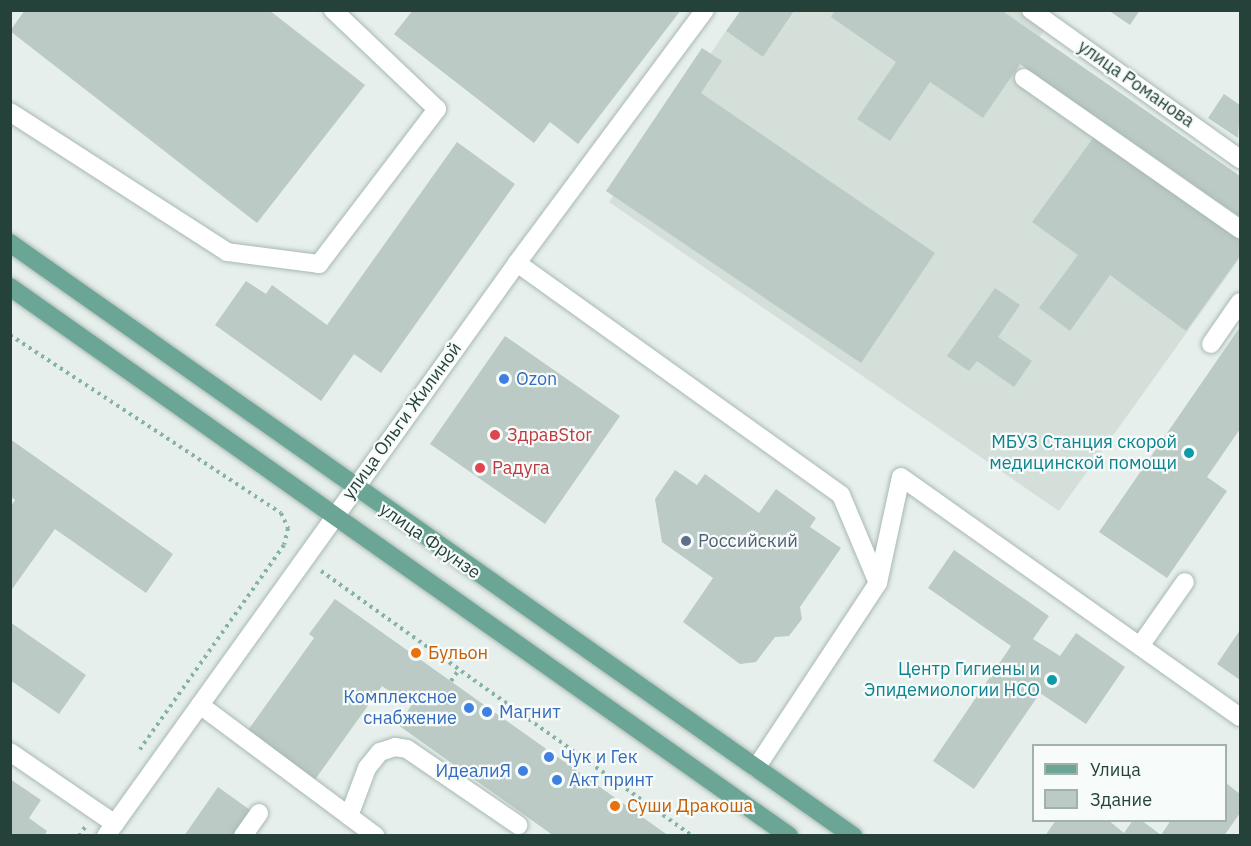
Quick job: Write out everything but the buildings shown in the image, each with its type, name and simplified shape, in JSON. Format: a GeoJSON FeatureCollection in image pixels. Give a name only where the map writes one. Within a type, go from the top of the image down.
{"type":"FeatureCollection","features":[{"type":"Feature","properties":{"kind":"main road","name":"улица Фрунзе"},"geometry":{"type":"LineString","coordinates":[[10,243],[354,488],[853,836]]}},
{"type":"Feature","properties":{"kind":"main road","name":"улица Фрунзе"},"geometry":{"type":"LineString","coordinates":[[10,287],[332,518],[789,836]]}},
{"type":"Feature","properties":{"kind":"street"},"geometry":{"type":"LineString","coordinates":[[10,112],[227,252],[319,264],[437,109],[333,10]]}},
{"type":"Feature","properties":{"kind":"street","name":"улица Ольги Жилиной"},"geometry":{"type":"LineString","coordinates":[[110,830],[306,560],[332,518],[517,262],[705,10]]}},
{"type":"Feature","properties":{"kind":"street","name":"улица Романова"},"geometry":{"type":"LineString","coordinates":[[1031,10],[1240,159]]}},
{"type":"Feature","properties":{"kind":"street"},"geometry":{"type":"LineString","coordinates":[[1024,78],[1240,229]]}},
{"type":"Feature","properties":{"kind":"street"},"geometry":{"type":"LineString","coordinates":[[517,262],[841,495],[878,583]]}},
{"type":"Feature","properties":{"kind":"street"},"geometry":{"type":"LineString","coordinates":[[1211,344],[1240,302]]}},
{"type":"Feature","properties":{"kind":"street"},"geometry":{"type":"LineString","coordinates":[[756,768],[878,583],[901,477],[1240,717]]}},
{"type":"Feature","properties":{"kind":"street"},"geometry":{"type":"LineString","coordinates":[[1140,646],[1185,582]]}},
{"type":"Feature","properties":{"kind":"street"},"geometry":{"type":"LineString","coordinates":[[200,705],[349,816],[369,834]]}},
{"type":"Feature","properties":{"kind":"street"},"geometry":{"type":"LineString","coordinates":[[349,816],[367,768],[380,752],[395,747],[406,749],[518,825]]}},
{"type":"Feature","properties":{"kind":"street"},"geometry":{"type":"LineString","coordinates":[[10,752],[96,811],[110,830]]}},
{"type":"Feature","properties":{"kind":"street"},"geometry":{"type":"LineString","coordinates":[[243,836],[259,813]]}},
{"type":"Feature","properties":{"kind":"path"},"geometry":{"type":"LineString","coordinates":[[10,335],[281,513],[288,528],[284,545],[136,754]]}},
{"type":"Feature","properties":{"kind":"path"},"geometry":{"type":"LineString","coordinates":[[284,545],[692,836]]}},
{"type":"Feature","properties":{"kind":"path"},"geometry":{"type":"LineString","coordinates":[[451,681],[458,670]]}},
{"type":"Feature","properties":{"kind":"path"},"geometry":{"type":"LineString","coordinates":[[79,836],[96,811]]}},
{"type":"Feature","properties":{"kind":"shaded area"},"geometry":{"type":"Polygon","coordinates":[[[795,11],[1018,11],[1045,29],[1015,75],[1240,237],[1240,258],[1059,511],[609,202],[726,31],[763,57],[795,11]]]}},
{"type":"Feature","properties":{"kind":"place","name":"Ozon"},"geometry":{"type":"Point","coordinates":[504,379]}},
{"type":"Feature","properties":{"kind":"place","name":"ЗдравStor"},"geometry":{"type":"Point","coordinates":[495,435]}},
{"type":"Feature","properties":{"kind":"place","name":"МБУЗ Станция скорой медицинской помощи"},"geometry":{"type":"Point","coordinates":[1189,453]}},
{"type":"Feature","properties":{"kind":"place","name":"Радуга"},"geometry":{"type":"Point","coordinates":[480,468]}},
{"type":"Feature","properties":{"kind":"place","name":"Российский"},"geometry":{"type":"Point","coordinates":[686,541]}},
{"type":"Feature","properties":{"kind":"place","name":"Бульон"},"geometry":{"type":"Point","coordinates":[416,653]}},
{"type":"Feature","properties":{"kind":"place","name":"Центр Гигиены и Эпидемиологии НСО"},"geometry":{"type":"Point","coordinates":[1052,680]}},
{"type":"Feature","properties":{"kind":"place","name":"Комплексное снабжение"},"geometry":{"type":"Point","coordinates":[469,708]}},
{"type":"Feature","properties":{"kind":"place","name":"Магнит"},"geometry":{"type":"Point","coordinates":[487,712]}},
{"type":"Feature","properties":{"kind":"place","name":"Чук и Гек"},"geometry":{"type":"Point","coordinates":[549,757]}},
{"type":"Feature","properties":{"kind":"place","name":"ИдеалиЯ"},"geometry":{"type":"Point","coordinates":[523,771]}},
{"type":"Feature","properties":{"kind":"place","name":"Акт принт"},"geometry":{"type":"Point","coordinates":[557,780]}},
{"type":"Feature","properties":{"kind":"place","name":"Суши Дракоша"},"geometry":{"type":"Point","coordinates":[615,806]}}]}
